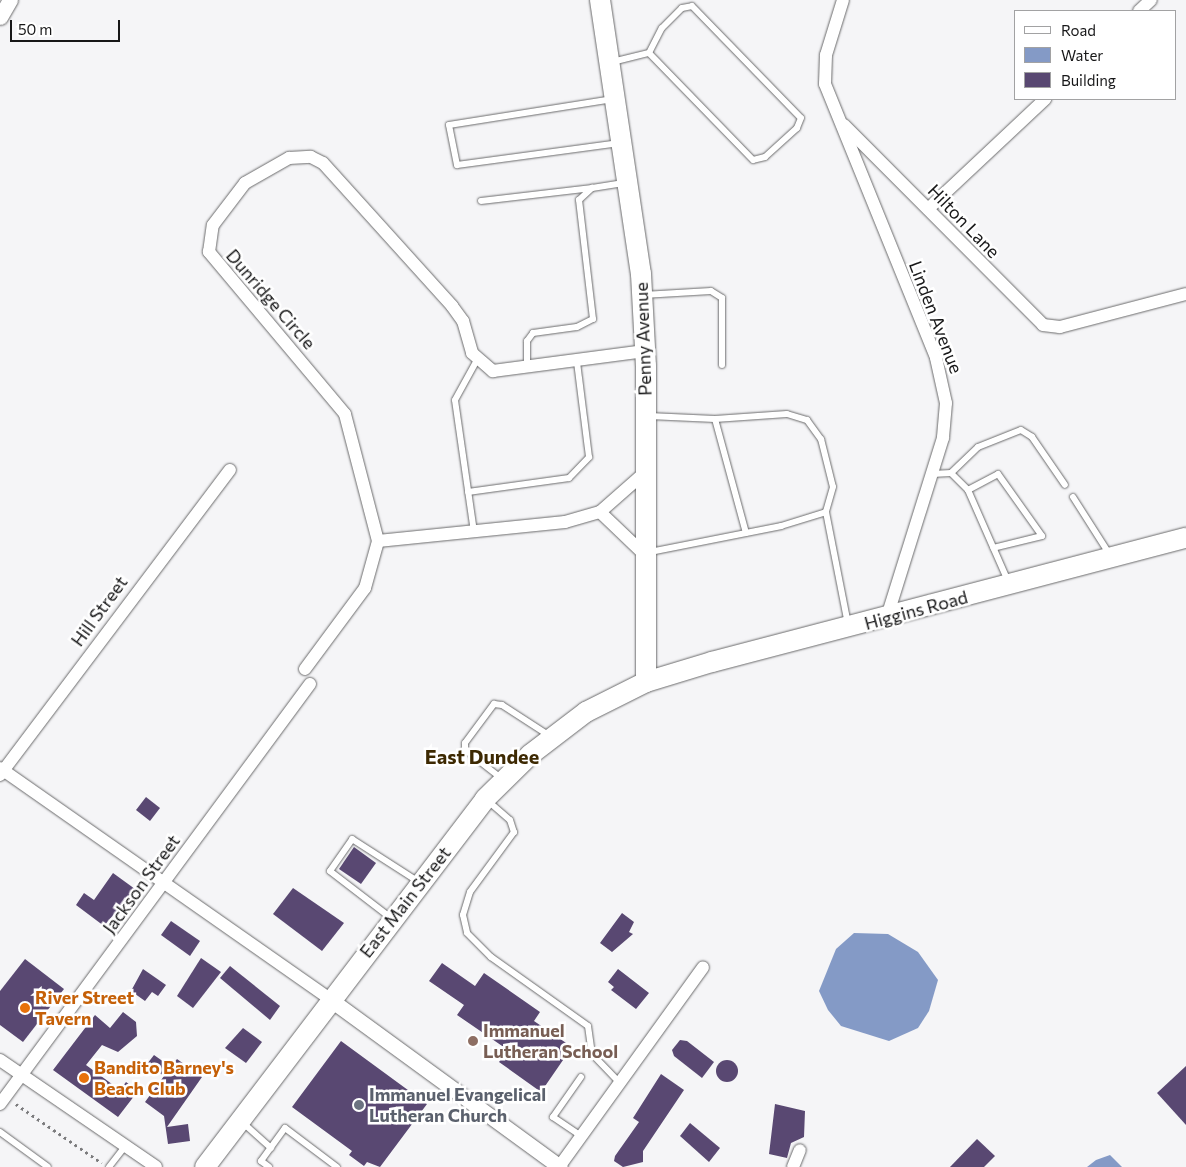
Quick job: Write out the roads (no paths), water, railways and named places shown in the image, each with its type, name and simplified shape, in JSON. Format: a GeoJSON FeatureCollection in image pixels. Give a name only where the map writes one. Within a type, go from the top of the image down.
{"type":"FeatureCollection","features":[{"type":"Feature","properties":{"kind":"main road","name":"Penny Avenue"},"geometry":{"type":"LineString","coordinates":[[600,0],[630,182],[642,295],[645,351],[645,416],[642,475],[646,682]]}},
{"type":"Feature","properties":{"kind":"main road","name":"Higgins Road"},"geometry":{"type":"LineString","coordinates":[[646,682],[1186,538]]}},
{"type":"Feature","properties":{"kind":"main road","name":"East Main Street"},"geometry":{"type":"LineString","coordinates":[[205,1167],[391,918],[502,780],[551,737],[646,682]]}},
{"type":"Feature","properties":{"kind":"street"},"geometry":{"type":"LineString","coordinates":[[0,17],[10,0]]}},
{"type":"Feature","properties":{"kind":"street","name":"Linden Avenue"},"geometry":{"type":"LineString","coordinates":[[843,0],[824,72],[839,121],[943,382],[946,423],[887,617]]}},
{"type":"Feature","properties":{"kind":"street"},"geometry":{"type":"LineString","coordinates":[[1140,10],[1151,0]]}},
{"type":"Feature","properties":{"kind":"street"},"geometry":{"type":"LineString","coordinates":[[928,208],[1044,100]]}},
{"type":"Feature","properties":{"kind":"street","name":"Hilton Lane"},"geometry":{"type":"LineString","coordinates":[[839,121],[928,208],[1038,321],[1052,327],[1072,324],[1186,294]]}},
{"type":"Feature","properties":{"kind":"street","name":"Dunridge Circle"},"geometry":{"type":"LineString","coordinates":[[378,541],[345,414],[212,258],[208,245],[213,225],[240,188],[261,171],[289,158],[319,160],[452,306],[477,360]]}},
{"type":"Feature","properties":{"kind":"street"},"geometry":{"type":"LineString","coordinates":[[477,360],[493,371],[527,370],[645,351]]}},
{"type":"Feature","properties":{"kind":"street","name":"Hill Street"},"geometry":{"type":"LineString","coordinates":[[1,771],[230,470]]}},
{"type":"Feature","properties":{"kind":"street"},"geometry":{"type":"LineString","coordinates":[[305,669],[365,588],[378,541],[474,534],[566,522],[600,512],[642,475]]}},
{"type":"Feature","properties":{"kind":"street"},"geometry":{"type":"LineString","coordinates":[[600,512],[644,554]]}},
{"type":"Feature","properties":{"kind":"street","name":"Jackson Street"},"geometry":{"type":"LineString","coordinates":[[3,1100],[310,684]]}},
{"type":"Feature","properties":{"kind":"street"},"geometry":{"type":"LineString","coordinates":[[1,771],[164,882],[331,1000],[559,1167],[703,968]]}},
{"type":"Feature","properties":{"kind":"street"},"geometry":{"type":"LineString","coordinates":[[0,1060],[156,1167]]}},
{"type":"Feature","properties":{"kind":"street"},"geometry":{"type":"LineString","coordinates":[[793,1167],[800,1150]]}},
{"type":"Feature","properties":{"kind":"lane"},"geometry":{"type":"LineString","coordinates":[[692,6],[800,118],[797,128],[765,157],[753,160],[650,53],[662,28],[682,8],[692,6]]}},
{"type":"Feature","properties":{"kind":"lane"},"geometry":{"type":"LineString","coordinates":[[611,62],[650,53]]}},
{"type":"Feature","properties":{"kind":"lane"},"geometry":{"type":"LineString","coordinates":[[616,98],[449,125],[457,165],[624,142]]}},
{"type":"Feature","properties":{"kind":"lane"},"geometry":{"type":"LineString","coordinates":[[482,201],[630,182]]}},
{"type":"Feature","properties":{"kind":"lane"},"geometry":{"type":"LineString","coordinates":[[527,370],[527,341],[533,333],[577,327],[593,319],[580,200],[592,188]]}},
{"type":"Feature","properties":{"kind":"lane"},"geometry":{"type":"LineString","coordinates":[[642,295],[711,291],[722,298],[722,365]]}},
{"type":"Feature","properties":{"kind":"lane"},"geometry":{"type":"LineString","coordinates":[[474,534],[455,400],[477,360]]}},
{"type":"Feature","properties":{"kind":"lane"},"geometry":{"type":"LineString","coordinates":[[468,492],[568,478],[589,458],[577,362]]}},
{"type":"Feature","properties":{"kind":"lane"},"geometry":{"type":"LineString","coordinates":[[645,416],[715,419],[787,414],[807,420],[821,438],[832,487],[826,512],[848,627]]}},
{"type":"Feature","properties":{"kind":"lane"},"geometry":{"type":"LineString","coordinates":[[715,419],[746,533]]}},
{"type":"Feature","properties":{"kind":"lane"},"geometry":{"type":"LineString","coordinates":[[932,474],[951,473],[978,447],[1021,430],[1032,437],[1064,485]]}},
{"type":"Feature","properties":{"kind":"lane"},"geometry":{"type":"LineString","coordinates":[[951,473],[968,490],[1010,585]]}},
{"type":"Feature","properties":{"kind":"lane"},"geometry":{"type":"LineString","coordinates":[[968,490],[998,474],[1042,536],[994,548]]}},
{"type":"Feature","properties":{"kind":"lane"},"geometry":{"type":"LineString","coordinates":[[1073,497],[1112,558]]}},
{"type":"Feature","properties":{"kind":"lane"},"geometry":{"type":"LineString","coordinates":[[644,554],[746,533],[826,512]]}},
{"type":"Feature","properties":{"kind":"lane"},"geometry":{"type":"LineString","coordinates":[[502,780],[465,750],[465,743],[494,704],[502,705],[551,737]]}},
{"type":"Feature","properties":{"kind":"lane"},"geometry":{"type":"LineString","coordinates":[[485,799],[510,820],[514,830],[470,892],[462,915],[467,933],[491,957],[588,1026],[592,1054],[619,1082]]}},
{"type":"Feature","properties":{"kind":"lane"},"geometry":{"type":"LineString","coordinates":[[391,918],[330,872],[352,839],[420,882]]}},
{"type":"Feature","properties":{"kind":"lane"},"geometry":{"type":"LineString","coordinates":[[581,1077],[554,1117],[581,1136]]}},
{"type":"Feature","properties":{"kind":"lane"},"geometry":{"type":"LineString","coordinates":[[239,1120],[271,1148]]}},
{"type":"Feature","properties":{"kind":"lane"},"geometry":{"type":"LineString","coordinates":[[269,1167],[261,1161],[284,1128],[337,1167]]}},
{"type":"Feature","properties":{"kind":"lane"},"geometry":{"type":"LineString","coordinates":[[0,1132],[48,1167]]}},
{"type":"Feature","properties":{"kind":"lane"},"geometry":{"type":"LineString","coordinates":[[108,1167],[126,1145]]}},
{"type":"Feature","properties":{"kind":"water"},"geometry":{"type":"Polygon","coordinates":[[[854,933],[888,934],[918,952],[938,980],[929,1011],[918,1028],[889,1041],[841,1026],[828,1010],[819,991],[836,949],[854,933]]]}},
{"type":"Feature","properties":{"kind":"water"},"geometry":{"type":"Polygon","coordinates":[[[1110,1155],[1122,1167],[1087,1167],[1096,1160],[1110,1155]]]}},
{"type":"Feature","properties":{"kind":"place","name":"River Street Tavern"},"geometry":{"type":"Point","coordinates":[25,1008]}},
{"type":"Feature","properties":{"kind":"place","name":"Immanuel Lutheran School"},"geometry":{"type":"Point","coordinates":[473,1041]}},
{"type":"Feature","properties":{"kind":"place","name":"Bandito Barney's Beach Club"},"geometry":{"type":"Point","coordinates":[84,1078]}},
{"type":"Feature","properties":{"kind":"place","name":"Immanuel Evangelical Lutheran Church"},"geometry":{"type":"Point","coordinates":[359,1105]}},
{"type":"Feature","properties":{"kind":"district","name":"East Dundee"},"geometry":{"type":"Point","coordinates":[482,756]}}]}
